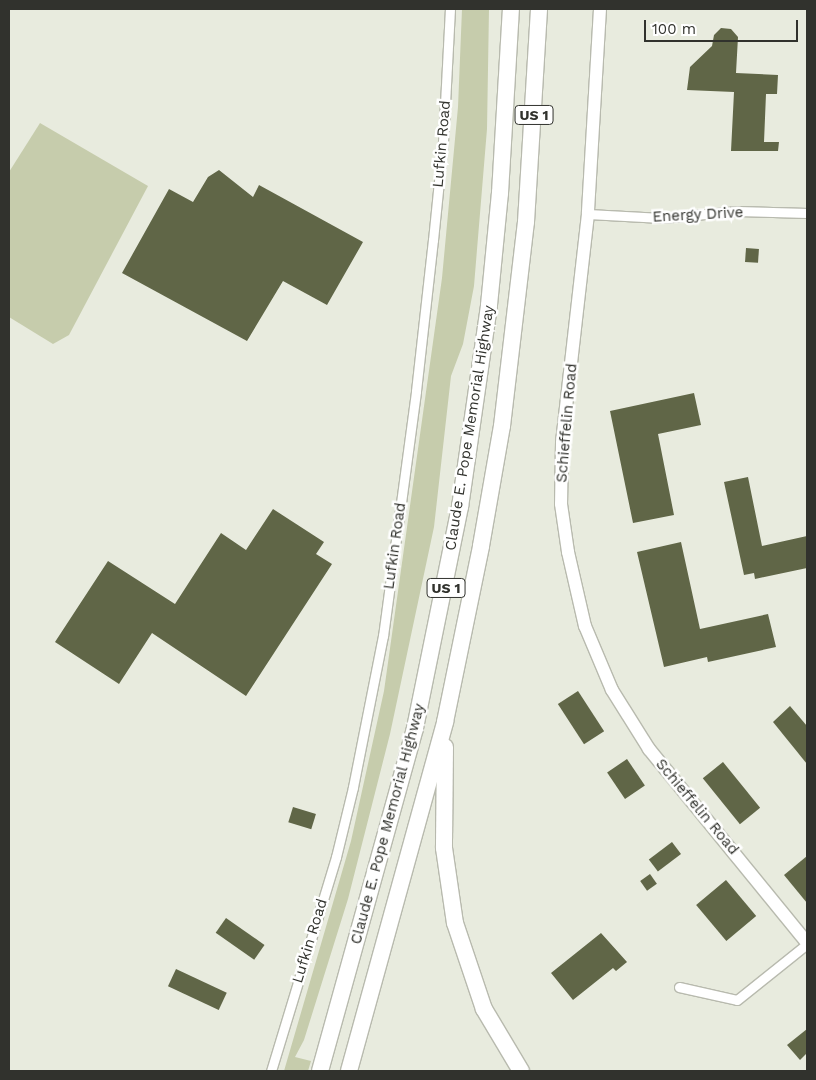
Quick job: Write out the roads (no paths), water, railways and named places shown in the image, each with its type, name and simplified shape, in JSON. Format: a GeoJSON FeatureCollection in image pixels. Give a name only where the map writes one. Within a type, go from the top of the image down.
{"type":"FeatureCollection","features":[{"type":"Feature","properties":{"kind":"highway","name":"Claude E. Pope Memorial Highway"},"geometry":{"type":"LineString","coordinates":[[320,1071],[415,728],[458,517],[490,296],[503,156],[511,9]]}},
{"type":"Feature","properties":{"kind":"highway","name":"Claude E. Pope Memorial Highway"},"geometry":{"type":"LineString","coordinates":[[348,1071],[445,722],[482,546],[512,352],[526,222],[539,9]]}},
{"type":"Feature","properties":{"kind":"highway"},"geometry":{"type":"LineString","coordinates":[[445,722],[444,848],[455,924],[484,1009],[521,1071]]}},
{"type":"Feature","properties":{"kind":"street","name":"Lufkin Road"},"geometry":{"type":"LineString","coordinates":[[271,1071],[336,857],[353,787],[383,636],[416,390],[437,201],[450,9]]}},
{"type":"Feature","properties":{"kind":"street","name":"Schieffelin Road"},"geometry":{"type":"LineString","coordinates":[[600,9],[588,214],[562,443],[561,504],[568,552],[584,626],[612,690],[649,749],[807,944]]}},
{"type":"Feature","properties":{"kind":"street","name":"Energy Drive"},"geometry":{"type":"LineString","coordinates":[[588,214],[662,218],[738,211],[807,214]]}},
{"type":"Feature","properties":{"kind":"street"},"geometry":{"type":"LineString","coordinates":[[679,987],[738,1000],[807,944]]}}]}
